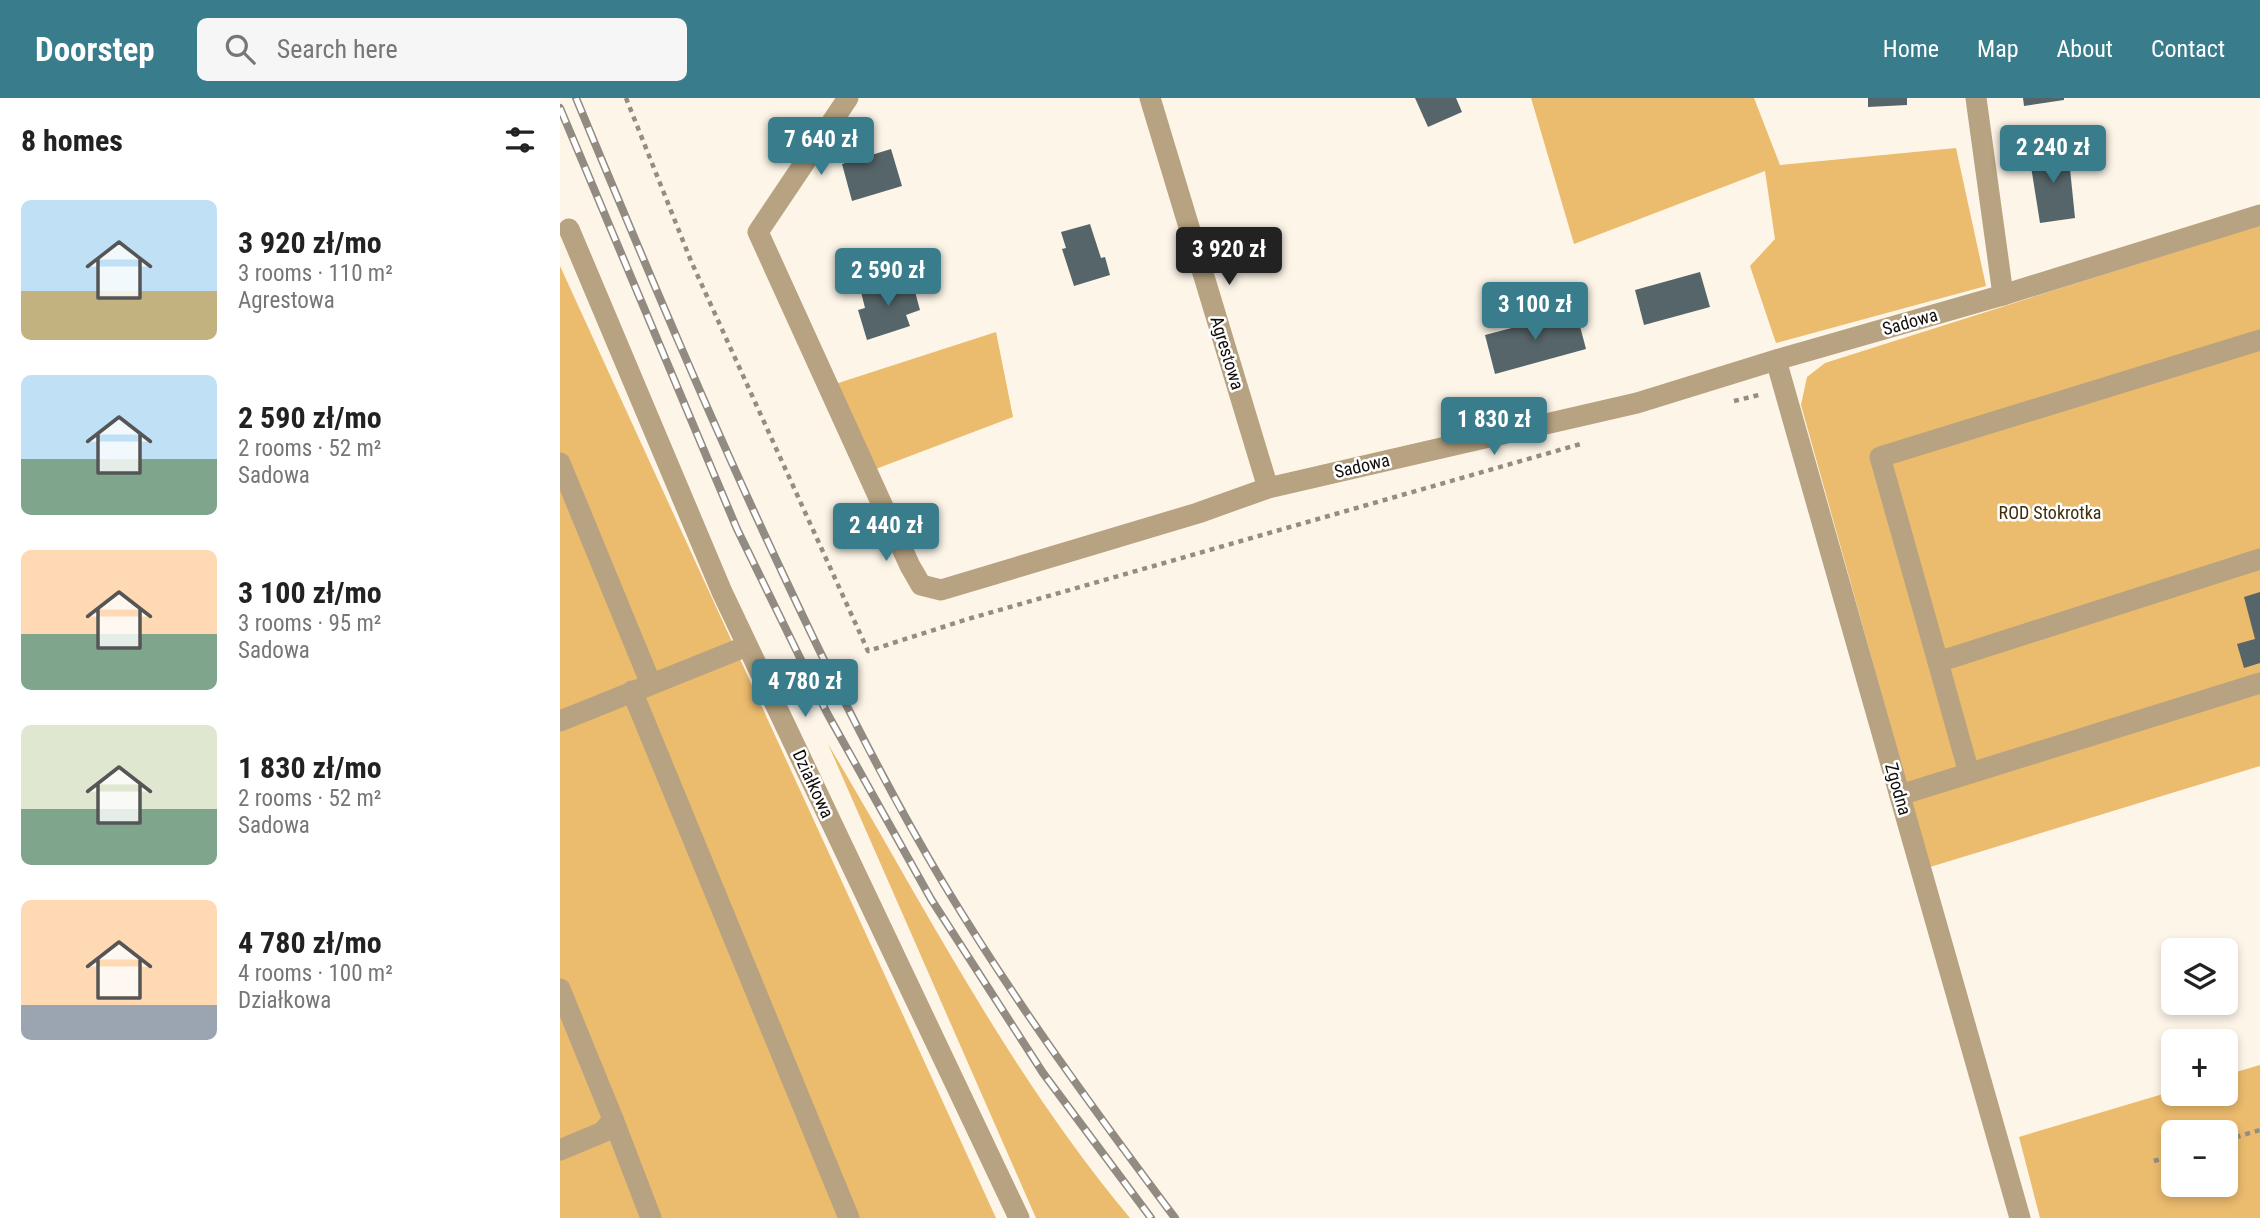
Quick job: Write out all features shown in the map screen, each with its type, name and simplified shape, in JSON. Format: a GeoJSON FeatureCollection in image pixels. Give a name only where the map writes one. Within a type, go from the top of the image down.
{"type":"FeatureCollection","features":[{"type":"Feature","properties":{"kind":"street","name":"Sadowa"},"geometry":{"type":"LineString","coordinates":[[848,98],[758,232],[910,566],[921,585],[941,590],[1198,513],[1268,488],[1637,403],[2003,295],[2260,215]]}},
{"type":"Feature","properties":{"kind":"street","name":"Agrestowa"},"geometry":{"type":"LineString","coordinates":[[1150,98],[1268,488]]}},
{"type":"Feature","properties":{"kind":"street"},"geometry":{"type":"LineString","coordinates":[[1976,98],[2003,295]]}},
{"type":"Feature","properties":{"kind":"street","name":"Działkowa"},"geometry":{"type":"LineString","coordinates":[[569,229],[722,592],[1019,1218]]}},
{"type":"Feature","properties":{"kind":"street"},"geometry":{"type":"LineString","coordinates":[[1969,773],[1880,457],[2260,340]]}},
{"type":"Feature","properties":{"kind":"street","name":"Zgodna"},"geometry":{"type":"LineString","coordinates":[[1776,360],[2020,1218]]}},
{"type":"Feature","properties":{"kind":"street"},"geometry":{"type":"LineString","coordinates":[[560,463],[642,688],[849,1218]]}},
{"type":"Feature","properties":{"kind":"street"},"geometry":{"type":"LineString","coordinates":[[1938,662],[2260,559]]}},
{"type":"Feature","properties":{"kind":"street"},"geometry":{"type":"LineString","coordinates":[[560,721],[747,646]]}},
{"type":"Feature","properties":{"kind":"street"},"geometry":{"type":"LineString","coordinates":[[1900,795],[2260,683]]}},
{"type":"Feature","properties":{"kind":"street"},"geometry":{"type":"LineString","coordinates":[[560,989],[650,1218]]}},
{"type":"Feature","properties":{"kind":"street"},"geometry":{"type":"LineString","coordinates":[[560,1150],[603,1132],[612,1119]]}},
{"type":"Feature","properties":{"kind":"path"},"geometry":{"type":"LineString","coordinates":[[626,98],[691,261],[868,651],[968,619],[1590,441]]}},
{"type":"Feature","properties":{"kind":"path"},"geometry":{"type":"LineString","coordinates":[[1732,402],[1784,388]]}},
{"type":"Feature","properties":{"kind":"path"},"geometry":{"type":"LineString","coordinates":[[2238,1136],[2260,1130]]}},
{"type":"Feature","properties":{"kind":"path"},"geometry":{"type":"LineString","coordinates":[[2154,1161],[2161,1159]]}},
{"type":"Feature","properties":{"kind":"green space"},"geometry":{"type":"Polygon","coordinates":[[[1531,98],[1754,98],[1780,165],[1956,148],[1986,286],[1776,343],[1750,266],[1775,239],[1765,171],[1574,244],[1531,98]]]}},
{"type":"Feature","properties":{"kind":"green space","name":"ROD Stokrotka"},"geometry":{"type":"Polygon","coordinates":[[[2260,225],[2260,766],[1930,867],[1801,405],[1807,377],[1825,363],[2260,225]]]}},
{"type":"Feature","properties":{"kind":"green space"},"geometry":{"type":"Polygon","coordinates":[[[560,266],[996,1218],[560,1218],[560,266]]]}},
{"type":"Feature","properties":{"kind":"green space"},"geometry":{"type":"Polygon","coordinates":[[[996,332],[1013,417],[873,470],[832,385],[996,332]]]}},
{"type":"Feature","properties":{"kind":"green space"},"geometry":{"type":"Polygon","coordinates":[[[828,744],[1007,1047],[1086,1163],[1130,1218],[1036,1218],[828,744]]]}},
{"type":"Feature","properties":{"kind":"green space"},"geometry":{"type":"Polygon","coordinates":[[[2260,1065],[2260,1218],[2040,1218],[2019,1137],[2161,1095],[2161,1106],[2238,1106],[2238,1071],[2260,1065]]]}},
{"type":"Feature","properties":{"kind":"building"},"geometry":{"type":"Polygon","coordinates":[[[1415,98],[1456,98],[1462,112],[1428,127],[1415,98]]]}},
{"type":"Feature","properties":{"kind":"building"},"geometry":{"type":"Polygon","coordinates":[[[1868,98],[1907,98],[1907,105],[1868,107],[1868,98]]]}},
{"type":"Feature","properties":{"kind":"building"},"geometry":{"type":"Polygon","coordinates":[[[2023,98],[2064,98],[2064,100],[2024,106],[2023,98]]]}},
{"type":"Feature","properties":{"kind":"building"},"geometry":{"type":"Polygon","coordinates":[[[891,149],[902,186],[852,201],[842,164],[891,149]]]}},
{"type":"Feature","properties":{"kind":"building"},"geometry":{"type":"Polygon","coordinates":[[[2068,149],[2075,218],[2040,223],[2029,154],[2068,149]]]}},
{"type":"Feature","properties":{"kind":"building"},"geometry":{"type":"Polygon","coordinates":[[[1090,224],[1101,258],[1105,257],[1110,275],[1074,286],[1062,249],[1066,248],[1061,232],[1090,224]]]}},
{"type":"Feature","properties":{"kind":"building"},"geometry":{"type":"Polygon","coordinates":[[[1700,272],[1710,307],[1644,325],[1635,290],[1700,272]]]}},
{"type":"Feature","properties":{"kind":"building"},"geometry":{"type":"Polygon","coordinates":[[[911,277],[920,310],[906,315],[910,326],[867,340],[858,310],[865,308],[861,292],[911,277]]]}},
{"type":"Feature","properties":{"kind":"building"},"geometry":{"type":"Polygon","coordinates":[[[1576,311],[1586,349],[1495,374],[1485,335],[1576,311]]]}},
{"type":"Feature","properties":{"kind":"building"},"geometry":{"type":"Polygon","coordinates":[[[2260,592],[2260,663],[2244,668],[2237,644],[2255,639],[2244,597],[2260,592]]]}},
{"type":"Feature","properties":{"kind":"railway"},"geometry":{"type":"LineString","coordinates":[[576,98],[735,469],[845,703],[884,777],[945,886],[999,972],[1085,1096],[1175,1218]]}},
{"type":"Feature","properties":{"kind":"railway"},"geometry":{"type":"LineString","coordinates":[[560,108],[737,529],[827,713],[931,899],[1043,1073],[1151,1218]]}}]}
